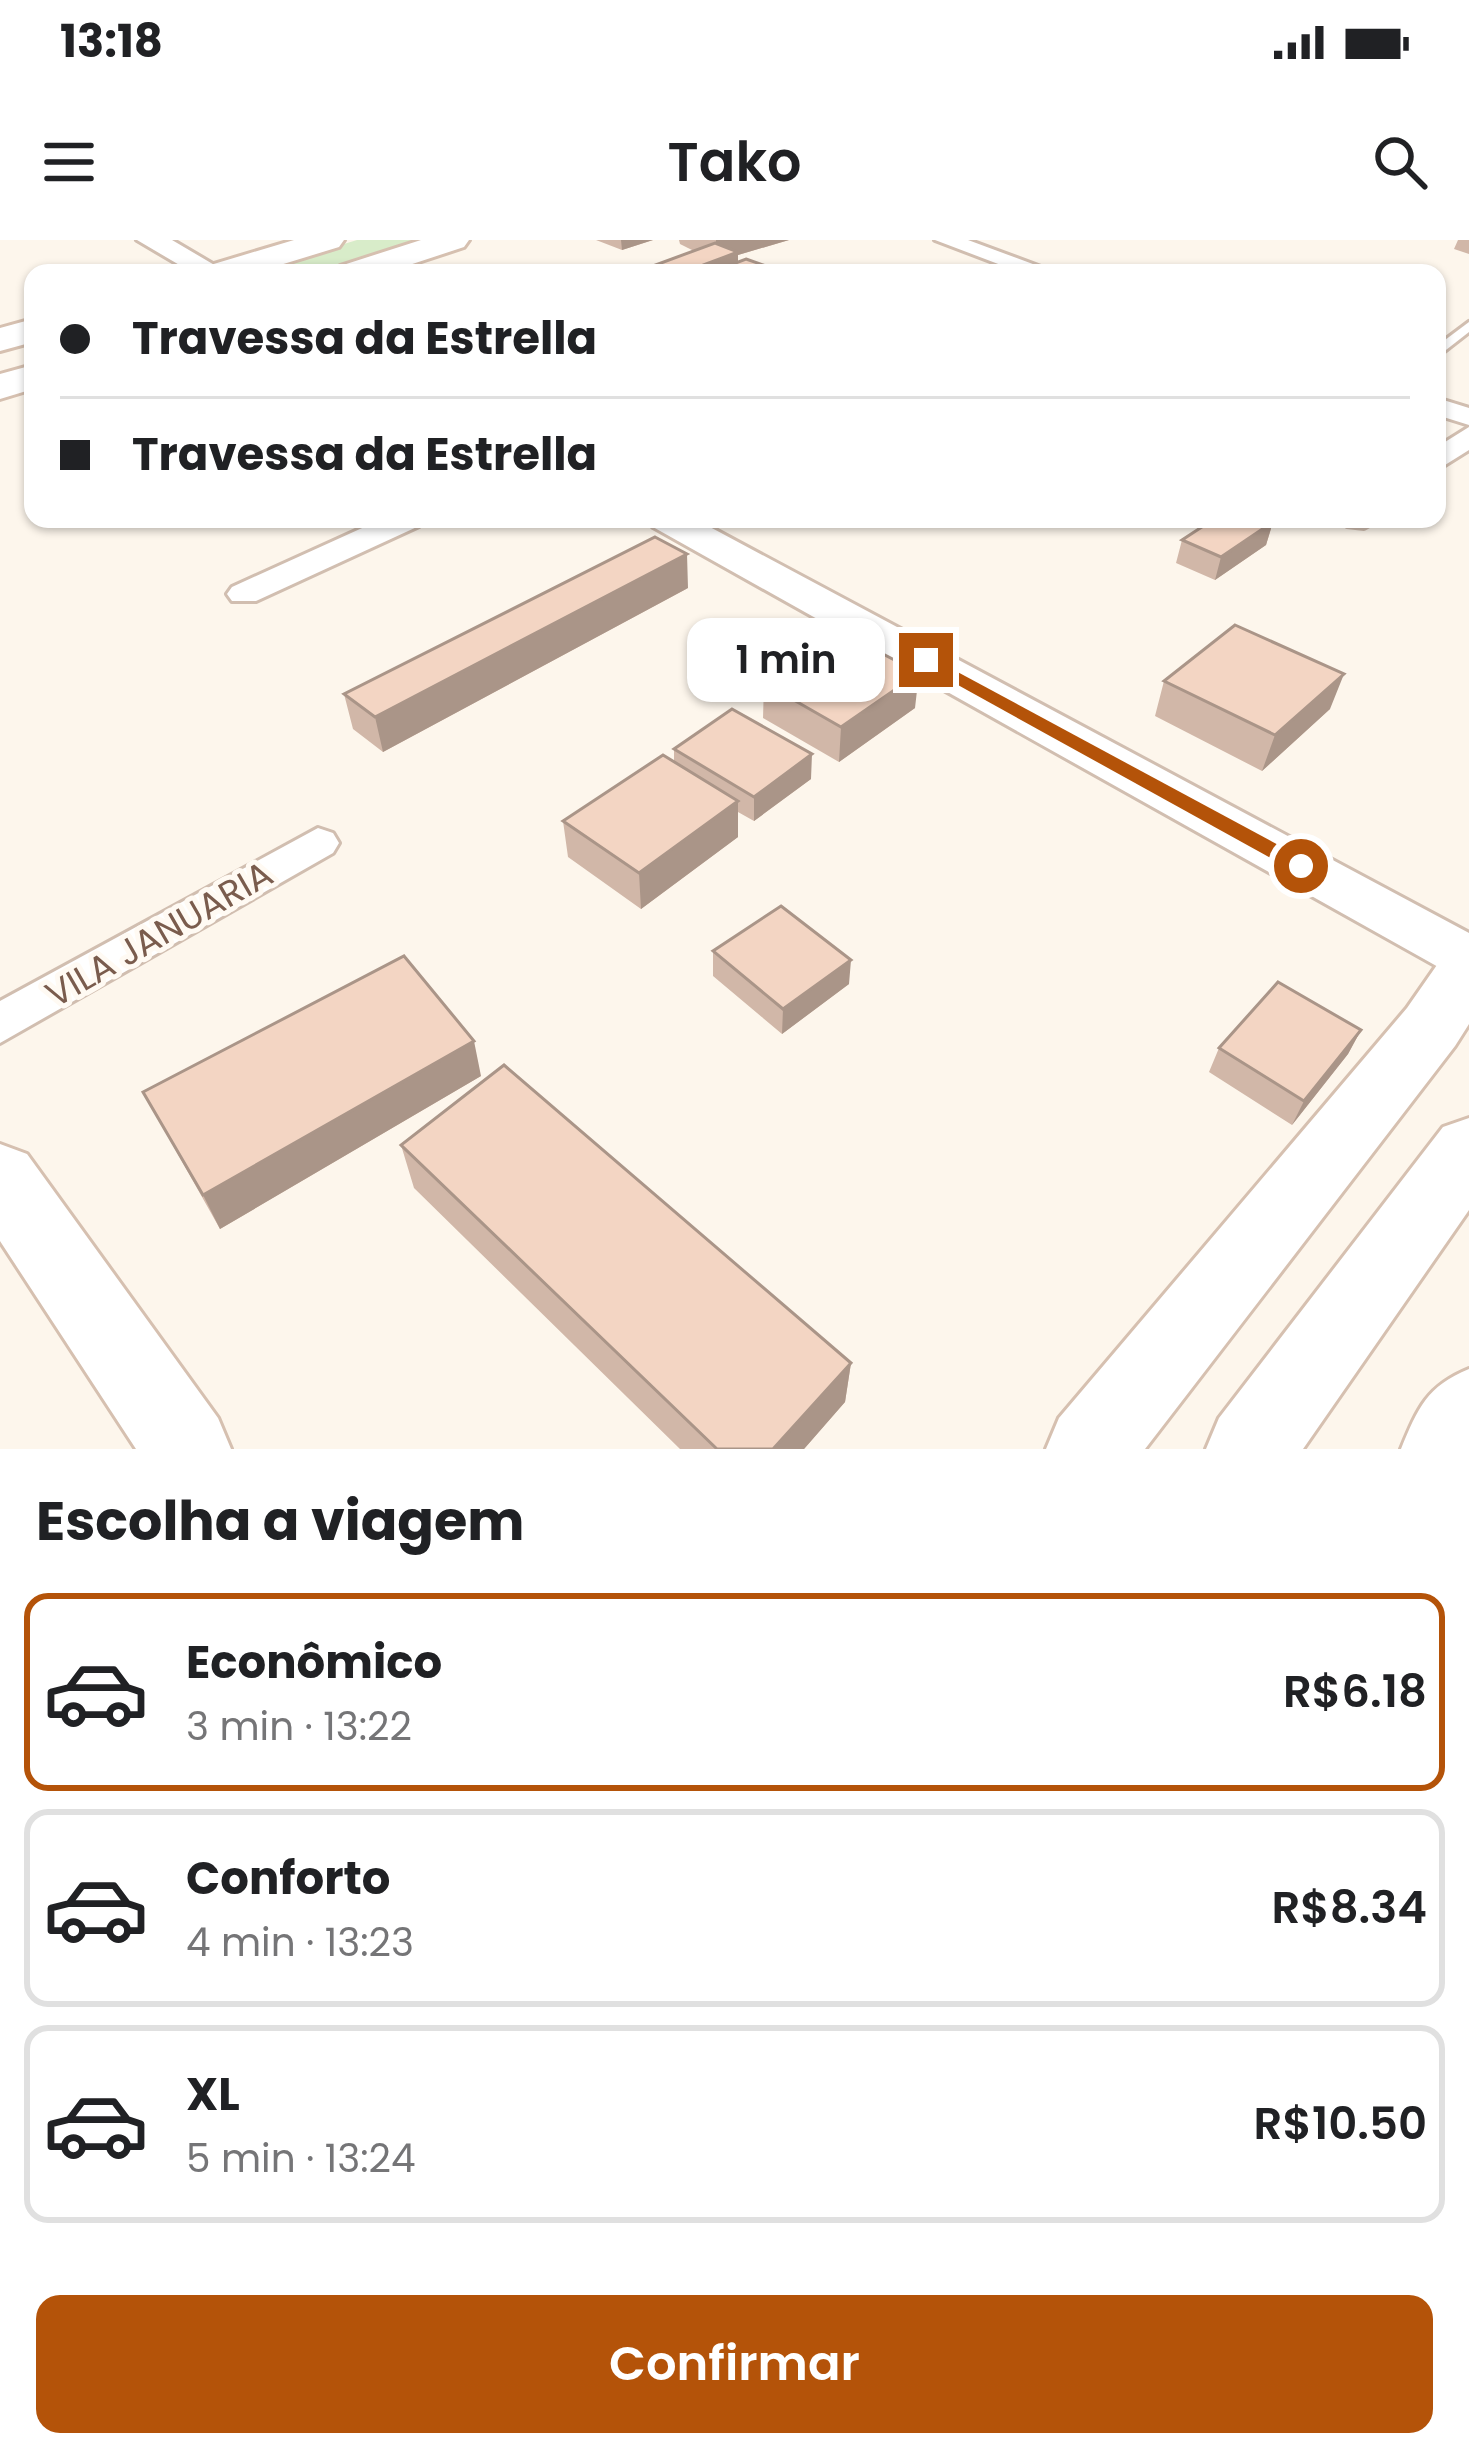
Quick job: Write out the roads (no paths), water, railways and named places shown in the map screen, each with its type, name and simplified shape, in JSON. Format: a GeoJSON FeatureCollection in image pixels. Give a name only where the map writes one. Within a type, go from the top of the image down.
{"type":"FeatureCollection","features":[{"type":"Feature","properties":{"kind":"main road"},"geometry":{"type":"LineString","coordinates":[[247,264],[328,240]]}},
{"type":"Feature","properties":{"kind":"main road"},"geometry":{"type":"LineString","coordinates":[[380,264],[453,240]]}},
{"type":"Feature","properties":{"kind":"main road"},"geometry":{"type":"LineString","coordinates":[[1090,1449],[1431,1028],[1469,970]]}},
{"type":"Feature","properties":{"kind":"main road"},"geometry":{"type":"LineString","coordinates":[[1250,1449],[1469,1150]]}},
{"type":"Feature","properties":{"kind":"main road"},"geometry":{"type":"LineString","coordinates":[[0,1177],[188,1449]]}},
{"type":"Feature","properties":{"kind":"main road"},"geometry":{"type":"LineString","coordinates":[[1444,1449],[1469,1412]]}},
{"type":"Feature","properties":{"kind":"street"},"geometry":{"type":"LineString","coordinates":[[151,240],[198,264]]}},
{"type":"Feature","properties":{"kind":"street"},"geometry":{"type":"LineString","coordinates":[[946,240],[1018,264]]}},
{"type":"Feature","properties":{"kind":"street"},"geometry":{"type":"LineString","coordinates":[[244,594],[388,528]]}},
{"type":"Feature","properties":{"kind":"street"},"geometry":{"type":"LineString","coordinates":[[682,528],[1469,958]]}},
{"type":"Feature","properties":{"kind":"street","name":"VILA JANUARIA"},"geometry":{"type":"LineString","coordinates":[[0,1024],[318,843]]}},
{"type":"Feature","properties":{"kind":"lane"},"geometry":{"type":"LineString","coordinates":[[1446,345],[1469,326]]}}]}
